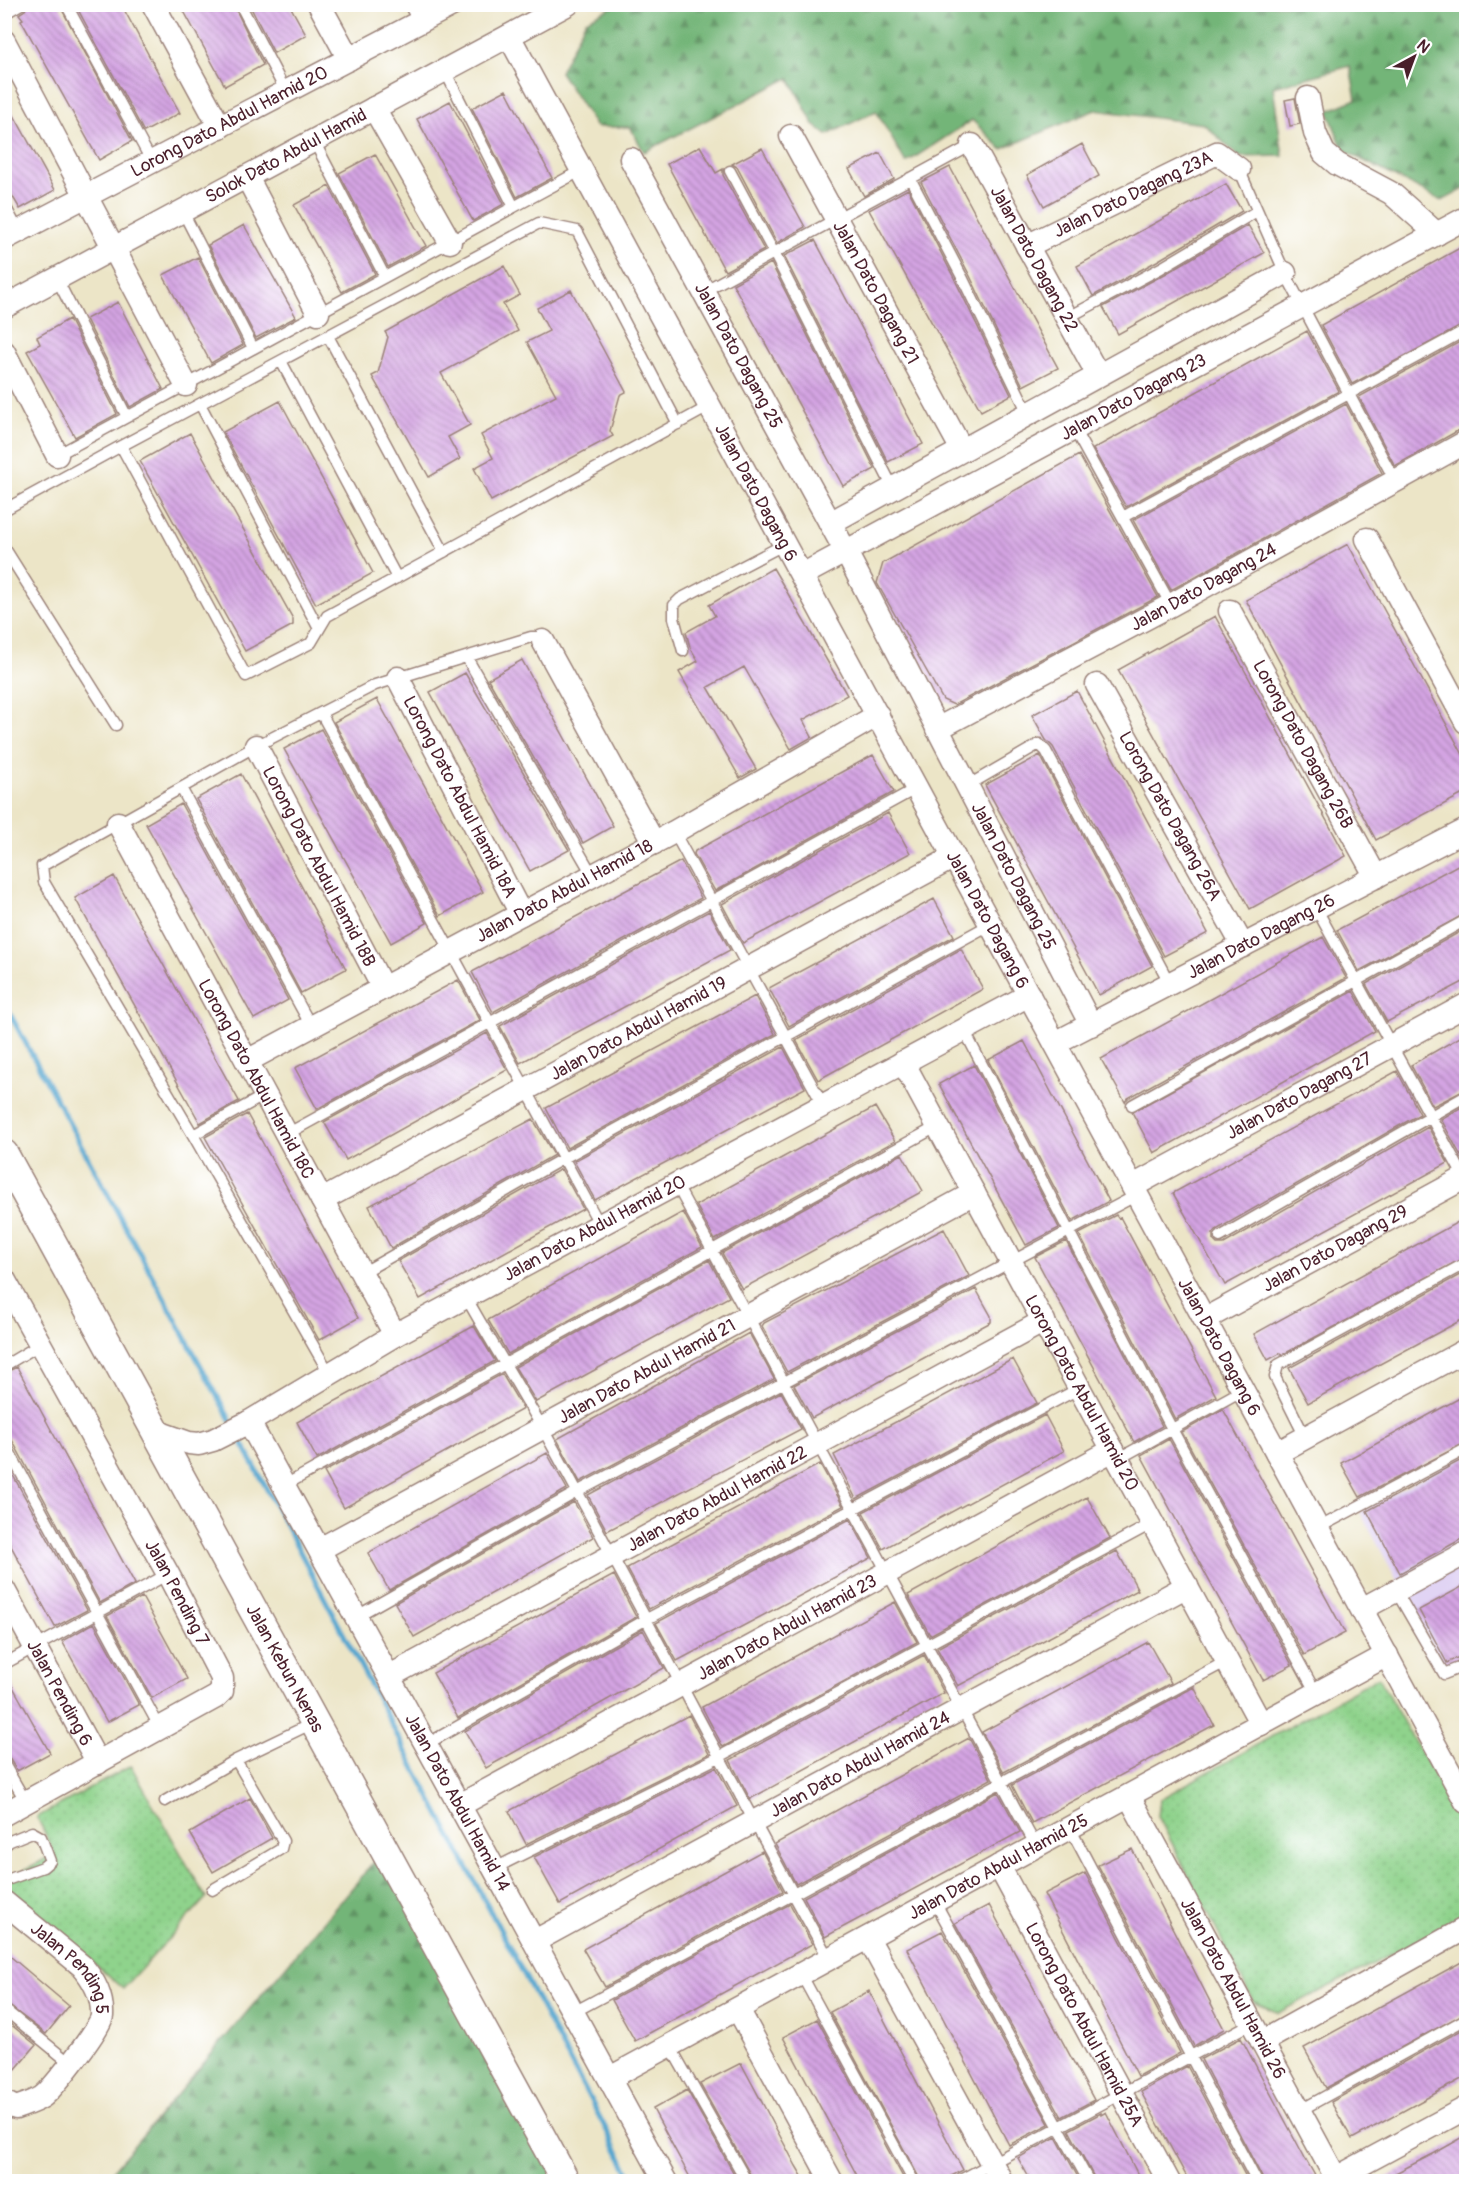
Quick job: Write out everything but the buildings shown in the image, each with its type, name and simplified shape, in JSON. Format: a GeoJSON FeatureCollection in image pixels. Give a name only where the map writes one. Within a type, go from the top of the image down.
{"type":"FeatureCollection","features":[{"type":"Feature","properties":{"kind":"street"},"geometry":{"type":"LineString","coordinates":[[153,4],[220,127]]}},
{"type":"Feature","properties":{"kind":"street"},"geometry":{"type":"LineString","coordinates":[[319,4],[349,60]]}},
{"type":"Feature","properties":{"kind":"street","name":"Lorong Dato Abdul Hamid 20"},"geometry":{"type":"LineString","coordinates":[[12,236],[349,60],[414,14],[454,4]]}},
{"type":"Feature","properties":{"kind":"street","name":"Solok Dato Abdul Hamid"},"geometry":{"type":"LineString","coordinates":[[4,307],[568,4]]}},
{"type":"Feature","properties":{"kind":"street","name":"Jalan Dato Dagang 6"},"geometry":{"type":"LineString","coordinates":[[509,36],[1467,1802]]}},
{"type":"Feature","properties":{"kind":"street"},"geometry":{"type":"LineString","coordinates":[[4,41],[186,385]]}},
{"type":"Feature","properties":{"kind":"street"},"geometry":{"type":"LineString","coordinates":[[1308,98],[1315,133],[1324,153],[1337,164],[1391,193],[1437,234]]}},
{"type":"Feature","properties":{"kind":"street"},"geometry":{"type":"LineString","coordinates":[[375,108],[450,242]]}},
{"type":"Feature","properties":{"kind":"street","name":"Jalan Dato Dagang 21"},"geometry":{"type":"LineString","coordinates":[[791,136],[962,450]]}},
{"type":"Feature","properties":{"kind":"street","name":"Jalan Dato Dagang 22"},"geometry":{"type":"LineString","coordinates":[[972,145],[1098,375]]}},
{"type":"Feature","properties":{"kind":"street","name":"Jalan Dato Dagang 23A"},"geometry":{"type":"LineString","coordinates":[[1027,246],[1217,153],[1239,169]]}},
{"type":"Feature","properties":{"kind":"street","name":"Jalan Dato Dagang 25"},"geometry":{"type":"LineString","coordinates":[[631,159],[846,552],[1091,1025]]}},
{"type":"Feature","properties":{"kind":"street"},"geometry":{"type":"LineString","coordinates":[[247,177],[318,313]]}},
{"type":"Feature","properties":{"kind":"street","name":"Jalan Dato Dagang 23"},"geometry":{"type":"LineString","coordinates":[[802,576],[1467,218]]}},
{"type":"Feature","properties":{"kind":"street","name":"Jalan Dato Dagang 23"},"geometry":{"type":"LineString","coordinates":[[830,523],[1285,273]]}},
{"type":"Feature","properties":{"kind":"street"},"geometry":{"type":"LineString","coordinates":[[4,352],[57,454]]}},
{"type":"Feature","properties":{"kind":"street","name":"Jalan Dato Dagang 24"},"geometry":{"type":"LineString","coordinates":[[937,729],[1172,605],[1467,442]]}},
{"type":"Feature","properties":{"kind":"street"},"geometry":{"type":"LineString","coordinates":[[1367,539],[1467,722]]}},
{"type":"Feature","properties":{"kind":"street","name":"Lorong Dato Dagang 26B"},"geometry":{"type":"LineString","coordinates":[[1230,611],[1376,877]]}},
{"type":"Feature","properties":{"kind":"street"},"geometry":{"type":"LineString","coordinates":[[543,641],[654,843]]}},
{"type":"Feature","properties":{"kind":"street","name":"Lorong Dato Abdul Hamid 18A"},"geometry":{"type":"LineString","coordinates":[[398,678],[521,914]]}},
{"type":"Feature","properties":{"kind":"street","name":"Lorong Dato Dagang 26A"},"geometry":{"type":"LineString","coordinates":[[1097,685],[1243,946]]}},
{"type":"Feature","properties":{"kind":"street","name":"Jalan Dato Abdul Hamid 18"},"geometry":{"type":"LineString","coordinates":[[247,1060],[654,843],[878,715]]}},
{"type":"Feature","properties":{"kind":"street","name":"Lorong Dato Abdul Hamid 18B"},"geometry":{"type":"LineString","coordinates":[[256,746],[383,988]]}},
{"type":"Feature","properties":{"kind":"street","name":"Lorong Dato Abdul Hamid 18C"},"geometry":{"type":"LineString","coordinates":[[118,823],[395,1335]]}},
{"type":"Feature","properties":{"kind":"street","name":"Jalan Dato Dagang 26"},"geometry":{"type":"LineString","coordinates":[[1055,1043],[1467,830]]}},
{"type":"Feature","properties":{"kind":"street","name":"Jalan Dato Abdul Hamid 19"},"geometry":{"type":"LineString","coordinates":[[322,1200],[954,857]]}},
{"type":"Feature","properties":{"kind":"street","name":"Jalan Dato Abdul Hamid 20"},"geometry":{"type":"LineString","coordinates":[[158,1432],[189,1443],[199,1444],[213,1440],[249,1422],[395,1335],[1029,995]]}},
{"type":"Feature","properties":{"kind":"street","name":"Jalan Dato Dagang 27"},"geometry":{"type":"LineString","coordinates":[[1135,1190],[1467,1005]]}},
{"type":"Feature","properties":{"kind":"street","name":"Lorong Dato Abdul Hamid 20"},"geometry":{"type":"LineString","coordinates":[[903,1062],[1261,1724]]}},
{"type":"Feature","properties":{"kind":"street","name":"Jalan Kebun Nenas"},"geometry":{"type":"LineString","coordinates":[[4,1154],[566,2181]]}},
{"type":"Feature","properties":{"kind":"street","name":"Jalan Dato Dagang 29"},"geometry":{"type":"LineString","coordinates":[[1204,1319],[1466,1178]]}},
{"type":"Feature","properties":{"kind":"street","name":"Jalan Dato Abdul Hamid 21"},"geometry":{"type":"LineString","coordinates":[[320,1549],[974,1193]]}},
{"type":"Feature","properties":{"kind":"street","name":"Jalan Pending 7"},"geometry":{"type":"LineString","coordinates":[[4,1279],[168,1574],[222,1678],[222,1691],[216,1697],[4,1814]]}},
{"type":"Feature","properties":{"kind":"street","name":"Jalan Dato Abdul Hamid 22"},"geometry":{"type":"LineString","coordinates":[[390,1676],[1044,1321]]}},
{"type":"Feature","properties":{"kind":"street"},"geometry":{"type":"LineString","coordinates":[[1277,1453],[1467,1350]]}},
{"type":"Feature","properties":{"kind":"street","name":"Jalan Dato Abdul Hamid 14"},"geometry":{"type":"LineString","coordinates":[[249,1422],[666,2181]]}},
{"type":"Feature","properties":{"kind":"street","name":"Jalan Dato Abdul Hamid 23"},"geometry":{"type":"LineString","coordinates":[[460,1805],[888,1573],[1115,1454]]}},
{"type":"Feature","properties":{"kind":"street"},"geometry":{"type":"LineString","coordinates":[[1362,1609],[1467,1553]]}},
{"type":"Feature","properties":{"kind":"street","name":"Jalan Dato Abdul Hamid 24"},"geometry":{"type":"LineString","coordinates":[[535,1941],[1187,1586]]}},
{"type":"Feature","properties":{"kind":"street","name":"Jalan Pending 6"},"geometry":{"type":"LineString","coordinates":[[4,1590],[98,1763]]}},
{"type":"Feature","properties":{"kind":"street","name":"Jalan Dato Abdul Hamid 25"},"geometry":{"type":"LineString","coordinates":[[610,2078],[1387,1655]]}},
{"type":"Feature","properties":{"kind":"street","name":"Jalan Dato Abdul Hamid 26"},"geometry":{"type":"LineString","coordinates":[[1129,1796],[1337,2180]]}},
{"type":"Feature","properties":{"kind":"street","name":"Lorong Dato Abdul Hamid 25A"},"geometry":{"type":"LineString","coordinates":[[999,1866],[1169,2181]]}},
{"type":"Feature","properties":{"kind":"street","name":"Jalan Pending 5"},"geometry":{"type":"LineString","coordinates":[[4,1902],[91,1976],[101,1998],[102,2019],[71,2064],[43,2097],[16,2108],[4,2102]]}},
{"type":"Feature","properties":{"kind":"street"},"geometry":{"type":"LineString","coordinates":[[1257,2032],[1467,1928]]}},
{"type":"Feature","properties":{"kind":"street"},"geometry":{"type":"LineString","coordinates":[[868,1938],[997,2172]]}},
{"type":"Feature","properties":{"kind":"street"},"geometry":{"type":"LineString","coordinates":[[738,2009],[831,2181]]}},
{"type":"Feature","properties":{"kind":"street"},"geometry":{"type":"LineString","coordinates":[[1337,2180],[1467,2108]]}},
{"type":"Feature","properties":{"kind":"lane"},"geometry":{"type":"LineString","coordinates":[[4,14],[21,4]]}},
{"type":"Feature","properties":{"kind":"lane"},"geometry":{"type":"LineString","coordinates":[[66,4],[152,162]]}},
{"type":"Feature","properties":{"kind":"lane"},"geometry":{"type":"LineString","coordinates":[[240,4],[286,92]]}},
{"type":"Feature","properties":{"kind":"lane"},"geometry":{"type":"LineString","coordinates":[[445,71],[514,207]]}},
{"type":"Feature","properties":{"kind":"lane"},"geometry":{"type":"LineString","coordinates":[[314,141],[385,277]]}},
{"type":"Feature","properties":{"kind":"lane"},"geometry":{"type":"LineString","coordinates":[[704,291],[972,145]]}},
{"type":"Feature","properties":{"kind":"lane"},"geometry":{"type":"LineString","coordinates":[[1239,169],[1285,273],[1395,481]]}},
{"type":"Feature","properties":{"kind":"lane"},"geometry":{"type":"LineString","coordinates":[[57,454],[582,170]]}},
{"type":"Feature","properties":{"kind":"lane"},"geometry":{"type":"LineString","coordinates":[[730,171],[893,488]]}},
{"type":"Feature","properties":{"kind":"lane"},"geometry":{"type":"LineString","coordinates":[[910,178],[962,277],[1028,413]]}},
{"type":"Feature","properties":{"kind":"lane"},"geometry":{"type":"LineString","coordinates":[[4,204],[12,236]]}},
{"type":"Feature","properties":{"kind":"lane"},"geometry":{"type":"LineString","coordinates":[[1067,318],[1161,268],[1257,211]]}},
{"type":"Feature","properties":{"kind":"lane"},"geometry":{"type":"LineString","coordinates":[[183,212],[253,348]]}},
{"type":"Feature","properties":{"kind":"lane"},"geometry":{"type":"LineString","coordinates":[[4,510],[539,223],[577,231],[678,424]]}},
{"type":"Feature","properties":{"kind":"lane"},"geometry":{"type":"LineString","coordinates":[[57,279],[127,417]]}},
{"type":"Feature","properties":{"kind":"lane"},"geometry":{"type":"LineString","coordinates":[[1123,517],[1467,330]]}},
{"type":"Feature","properties":{"kind":"lane"},"geometry":{"type":"LineString","coordinates":[[328,336],[444,552]]}},
{"type":"Feature","properties":{"kind":"lane"},"geometry":{"type":"LineString","coordinates":[[281,361],[397,578]]}},
{"type":"Feature","properties":{"kind":"lane"},"geometry":{"type":"LineString","coordinates":[[200,404],[319,630]]}},
{"type":"Feature","properties":{"kind":"lane"},"geometry":{"type":"LineString","coordinates":[[121,446],[246,676],[311,643],[327,616],[710,406]]}},
{"type":"Feature","properties":{"kind":"lane"},"geometry":{"type":"LineString","coordinates":[[1074,429],[1172,605]]}},
{"type":"Feature","properties":{"kind":"lane"},"geometry":{"type":"LineString","coordinates":[[683,651],[674,618],[674,605],[680,599],[785,544]]}},
{"type":"Feature","properties":{"kind":"lane"},"geometry":{"type":"LineString","coordinates":[[4,547],[116,725]]}},
{"type":"Feature","properties":{"kind":"lane"},"geometry":{"type":"LineString","coordinates":[[329,1373],[194,1135],[44,882],[42,866],[256,746],[375,685],[531,637],[537,637],[543,641]]}},
{"type":"Feature","properties":{"kind":"lane"},"geometry":{"type":"LineString","coordinates":[[467,658],[593,876]]}},
{"type":"Feature","properties":{"kind":"lane"},"geometry":{"type":"LineString","coordinates":[[321,713],[600,1225]]}},
{"type":"Feature","properties":{"kind":"lane"},"geometry":{"type":"LineString","coordinates":[[967,786],[1039,744],[1046,751],[1170,984]]}},
{"type":"Feature","properties":{"kind":"lane"},"geometry":{"type":"LineString","coordinates":[[181,788],[311,1026]]}},
{"type":"Feature","properties":{"kind":"lane"},"geometry":{"type":"LineString","coordinates":[[287,1134],[712,903],[917,788]]}},
{"type":"Feature","properties":{"kind":"lane"},"geometry":{"type":"LineString","coordinates":[[674,832],[823,1105]]}},
{"type":"Feature","properties":{"kind":"lane"},"geometry":{"type":"LineString","coordinates":[[1316,908],[1466,1178]]}},
{"type":"Feature","properties":{"kind":"lane"},"geometry":{"type":"LineString","coordinates":[[1132,1105],[1467,920]]}},
{"type":"Feature","properties":{"kind":"lane"},"geometry":{"type":"LineString","coordinates":[[362,1273],[564,1158],[991,924]]}},
{"type":"Feature","properties":{"kind":"lane"},"geometry":{"type":"LineString","coordinates":[[964,1030],[1172,1429],[1316,1694]]}},
{"type":"Feature","properties":{"kind":"lane"},"geometry":{"type":"LineString","coordinates":[[194,1135],[265,1095]]}},
{"type":"Feature","properties":{"kind":"lane"},"geometry":{"type":"LineString","coordinates":[[1220,1238],[1467,1096]]}},
{"type":"Feature","properties":{"kind":"lane"},"geometry":{"type":"LineString","coordinates":[[285,1485],[938,1126]]}},
{"type":"Feature","properties":{"kind":"lane"},"geometry":{"type":"LineString","coordinates":[[676,1184],[1036,1846]]}},
{"type":"Feature","properties":{"kind":"lane"},"geometry":{"type":"LineString","coordinates":[[357,1616],[578,1492],[1069,1231],[1135,1190]]}},
{"type":"Feature","properties":{"kind":"lane"},"geometry":{"type":"LineString","coordinates":[[1305,1437],[1275,1377],[1278,1365],[1467,1263]]}},
{"type":"Feature","properties":{"kind":"lane"},"geometry":{"type":"LineString","coordinates":[[466,1297],[543,1428],[647,1619],[753,1822],[829,1959]]}},
{"type":"Feature","properties":{"kind":"lane"},"geometry":{"type":"LineString","coordinates":[[4,1366],[41,1344]]}},
{"type":"Feature","properties":{"kind":"lane"},"geometry":{"type":"LineString","coordinates":[[427,1744],[647,1619],[1080,1388]]}},
{"type":"Feature","properties":{"kind":"lane"},"geometry":{"type":"LineString","coordinates":[[1115,1454],[1172,1429],[1243,1390]]}},
{"type":"Feature","properties":{"kind":"lane"},"geometry":{"type":"LineString","coordinates":[[4,1442],[160,1728]]}},
{"type":"Feature","properties":{"kind":"lane"},"geometry":{"type":"LineString","coordinates":[[1318,1528],[1467,1449]]}},
{"type":"Feature","properties":{"kind":"lane"},"geometry":{"type":"LineString","coordinates":[[495,1868],[719,1757],[1153,1523]]}},
{"type":"Feature","properties":{"kind":"lane"},"geometry":{"type":"LineString","coordinates":[[4,1664],[99,1614],[168,1574]]}},
{"type":"Feature","properties":{"kind":"lane"},"geometry":{"type":"LineString","coordinates":[[1396,1591],[1444,1674],[1467,1665]]}},
{"type":"Feature","properties":{"kind":"lane"},"geometry":{"type":"LineString","coordinates":[[574,2012],[1227,1661]]}},
{"type":"Feature","properties":{"kind":"lane"},"geometry":{"type":"LineString","coordinates":[[165,1801],[236,1760],[315,1722]]}},
{"type":"Feature","properties":{"kind":"lane"},"geometry":{"type":"LineString","coordinates":[[212,1890],[280,1849],[283,1841],[236,1760]]}},
{"type":"Feature","properties":{"kind":"lane"},"geometry":{"type":"LineString","coordinates":[[4,1764],[26,1802]]}},
{"type":"Feature","properties":{"kind":"lane"},"geometry":{"type":"LineString","coordinates":[[1070,1828],[1257,2181]]}},
{"type":"Feature","properties":{"kind":"lane"},"geometry":{"type":"LineString","coordinates":[[4,1846],[32,1832],[41,1837],[50,1861],[43,1868],[4,1881]]}},
{"type":"Feature","properties":{"kind":"lane"},"geometry":{"type":"LineString","coordinates":[[935,1902],[1089,2181]]}},
{"type":"Feature","properties":{"kind":"lane"},"geometry":{"type":"LineString","coordinates":[[801,1974],[914,2181]]}},
{"type":"Feature","properties":{"kind":"lane"},"geometry":{"type":"LineString","coordinates":[[4,2008],[71,2064]]}},
{"type":"Feature","properties":{"kind":"lane"},"geometry":{"type":"LineString","coordinates":[[1299,2110],[1467,2019]]}},
{"type":"Feature","properties":{"kind":"lane"},"geometry":{"type":"LineString","coordinates":[[957,2181],[997,2172],[1059,2126],[1190,2056],[1257,2032]]}},
{"type":"Feature","properties":{"kind":"lane"},"geometry":{"type":"LineString","coordinates":[[670,2046],[747,2181]]}},
{"type":"Feature","properties":{"kind":"shaded area"},"geometry":{"type":"Polygon","coordinates":[[[1466,1454],[1466,1661],[1446,1670],[1360,1512],[1466,1454]]]}},
{"type":"Feature","properties":{"kind":"green space"},"geometry":{"type":"Polygon","coordinates":[[[616,5],[1466,5],[1466,188],[1442,201],[1343,150],[1328,111],[1356,99],[1350,66],[1273,87],[1283,156],[1239,157],[1204,124],[1095,110],[1002,149],[972,120],[906,163],[876,111],[827,135],[814,125],[789,78],[644,152],[630,127],[596,127],[560,72],[586,20],[616,5]]]}},
{"type":"Feature","properties":{"kind":"green space"},"geometry":{"type":"Polygon","coordinates":[[[1378,1677],[1466,1833],[1466,1916],[1278,2013],[1253,2001],[1158,1816],[1160,1799],[1378,1677]]]}},
{"type":"Feature","properties":{"kind":"green space"},"geometry":{"type":"Polygon","coordinates":[[[131,1766],[206,1898],[123,1989],[5,1885],[5,1880],[55,1854],[37,1817],[131,1766]]]}},
{"type":"Feature","properties":{"kind":"green space"},"geometry":{"type":"Polygon","coordinates":[[[385,1849],[560,2182],[103,2182],[385,1849]]]}},
{"type":"Feature","properties":{"kind":"waterway"},"geometry":{"type":"LineString","coordinates":[[4,1003],[233,1425]]}},
{"type":"Feature","properties":{"kind":"waterway"},"geometry":{"type":"LineString","coordinates":[[237,1433],[634,2182]]}}]}
